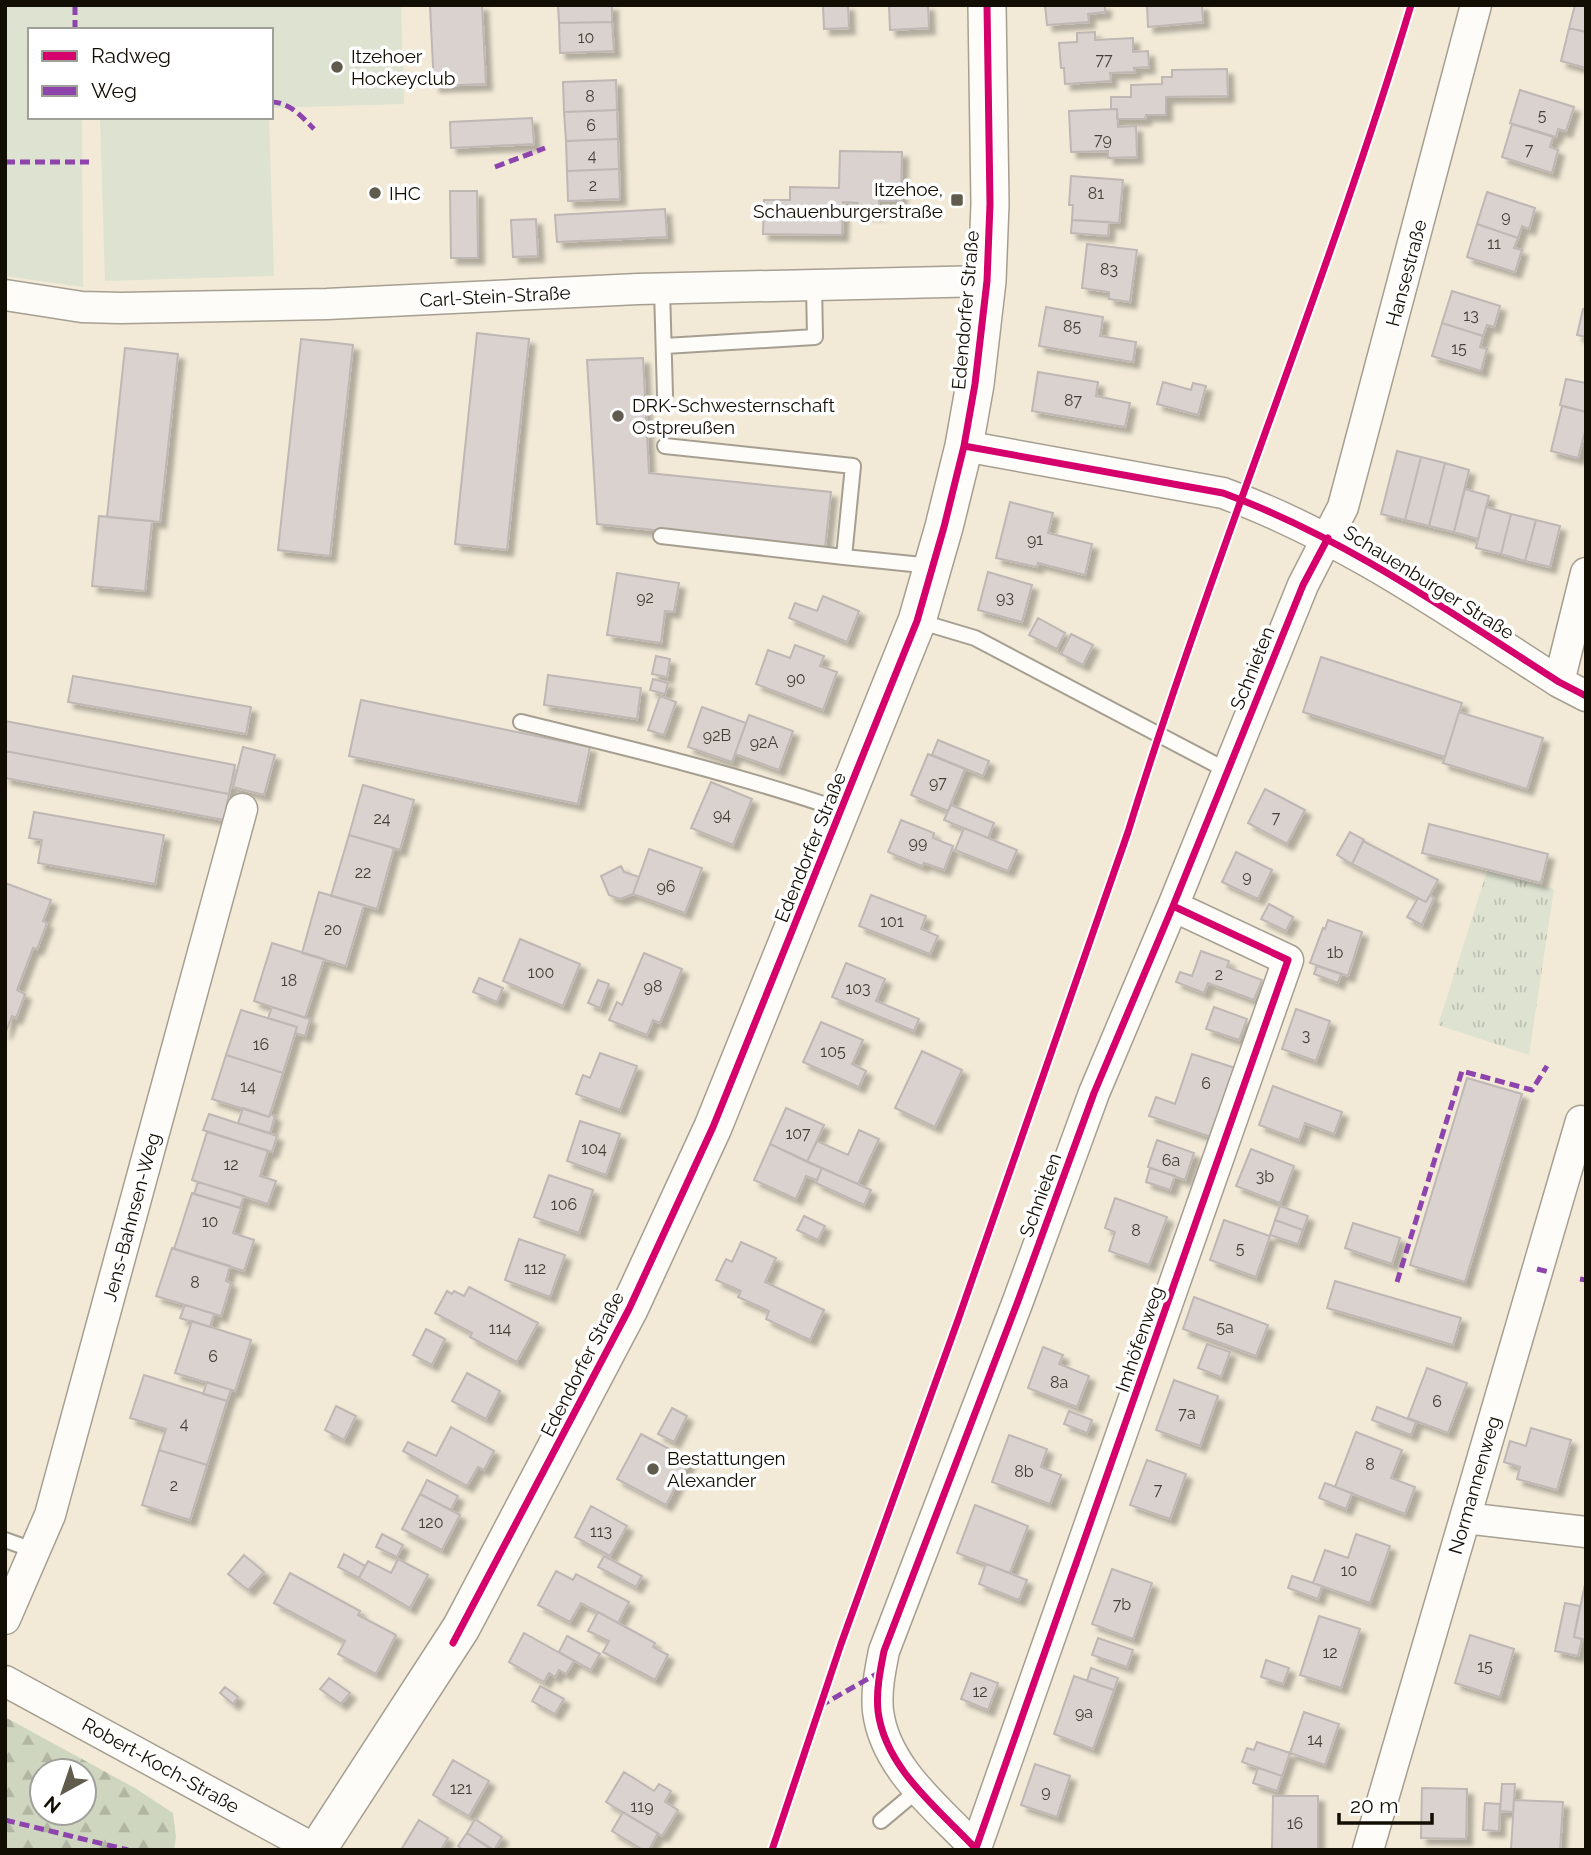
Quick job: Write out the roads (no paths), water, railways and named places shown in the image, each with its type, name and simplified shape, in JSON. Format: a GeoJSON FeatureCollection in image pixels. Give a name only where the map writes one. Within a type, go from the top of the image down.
{"type":"FeatureCollection","features":[{"type":"Feature","properties":{"kind":"street","name":"Edendorfer Straße"},"geometry":{"type":"LineString","coordinates":[[317,1850],[461,1628],[629,1309],[713,1127],[917,621],[964,446],[975,384],[986,281],[991,155],[987,5]]}},
{"type":"Feature","properties":{"kind":"street","name":"Hansestraße"},"geometry":{"type":"LineString","coordinates":[[1328,538],[1343,508],[1476,5]]}},
{"type":"Feature","properties":{"kind":"street","name":"Carl-Stein-Straße"},"geometry":{"type":"LineString","coordinates":[[5,295],[82,307],[121,308],[327,304],[662,289],[986,281]]}},
{"type":"Feature","properties":{"kind":"street","name":"Schauenburger Straße"},"geometry":{"type":"LineString","coordinates":[[964,446],[1223,493],[1262,507],[1328,538],[1559,682],[1586,696]]}},
{"type":"Feature","properties":{"kind":"street","name":"Schnieten"},"geometry":{"type":"LineString","coordinates":[[977,1849],[918,1790],[898,1762],[880,1722],[878,1698],[884,1651],[1018,1301],[1094,1093],[1303,585],[1328,538]]}},
{"type":"Feature","properties":{"kind":"street"},"geometry":{"type":"LineString","coordinates":[[1559,682],[1586,573]]}},
{"type":"Feature","properties":{"kind":"street","name":"Jens-Bahnsen-Weg"},"geometry":{"type":"LineString","coordinates":[[5,1619],[50,1515],[242,809]]}},
{"type":"Feature","properties":{"kind":"street","name":"Imhöfenweg"},"geometry":{"type":"LineString","coordinates":[[977,1849],[1288,960],[1173,906]]}},
{"type":"Feature","properties":{"kind":"street","name":"Normannenweg"},"geometry":{"type":"LineString","coordinates":[[1368,1850],[1583,1122]]}},
{"type":"Feature","properties":{"kind":"street"},"geometry":{"type":"LineString","coordinates":[[1465,1518],[1586,1532]]}},
{"type":"Feature","properties":{"kind":"street","name":"Robert-Koch-Straße"},"geometry":{"type":"LineString","coordinates":[[5,1681],[317,1850]]}},
{"type":"Feature","properties":{"kind":"lane"},"geometry":{"type":"LineString","coordinates":[[665,346],[815,337],[814,285]]}},
{"type":"Feature","properties":{"kind":"lane"},"geometry":{"type":"LineString","coordinates":[[662,289],[665,395]]}},
{"type":"Feature","properties":{"kind":"lane"},"geometry":{"type":"LineString","coordinates":[[665,446],[853,466],[844,557]]}},
{"type":"Feature","properties":{"kind":"lane"},"geometry":{"type":"LineString","coordinates":[[661,536],[933,567]]}},
{"type":"Feature","properties":{"kind":"lane"},"geometry":{"type":"LineString","coordinates":[[917,621],[975,638],[1227,771]]}},
{"type":"Feature","properties":{"kind":"lane"},"geometry":{"type":"LineString","coordinates":[[521,722],[698,766],[842,810]]}},
{"type":"Feature","properties":{"kind":"lane"},"geometry":{"type":"LineString","coordinates":[[5,1540],[36,1550]]}},
{"type":"Feature","properties":{"kind":"lane"},"geometry":{"type":"LineString","coordinates":[[881,1821],[918,1790]]}},
{"type":"Feature","properties":{"kind":"place","name":"Itzehoer Hockeyclub"},"geometry":{"type":"Point","coordinates":[337,67]}},
{"type":"Feature","properties":{"kind":"place","name":"IHC"},"geometry":{"type":"Point","coordinates":[375,193]}},
{"type":"Feature","properties":{"kind":"place","name":"Itzehoe, Schauenburgerstraße"},"geometry":{"type":"Point","coordinates":[957,200]}},
{"type":"Feature","properties":{"kind":"place","name":"DRK-Schwesternschaft Ostpreußen"},"geometry":{"type":"Point","coordinates":[618,416]}},
{"type":"Feature","properties":{"kind":"place","name":"Bestattungen Alexander"},"geometry":{"type":"Point","coordinates":[653,1469]}}]}
